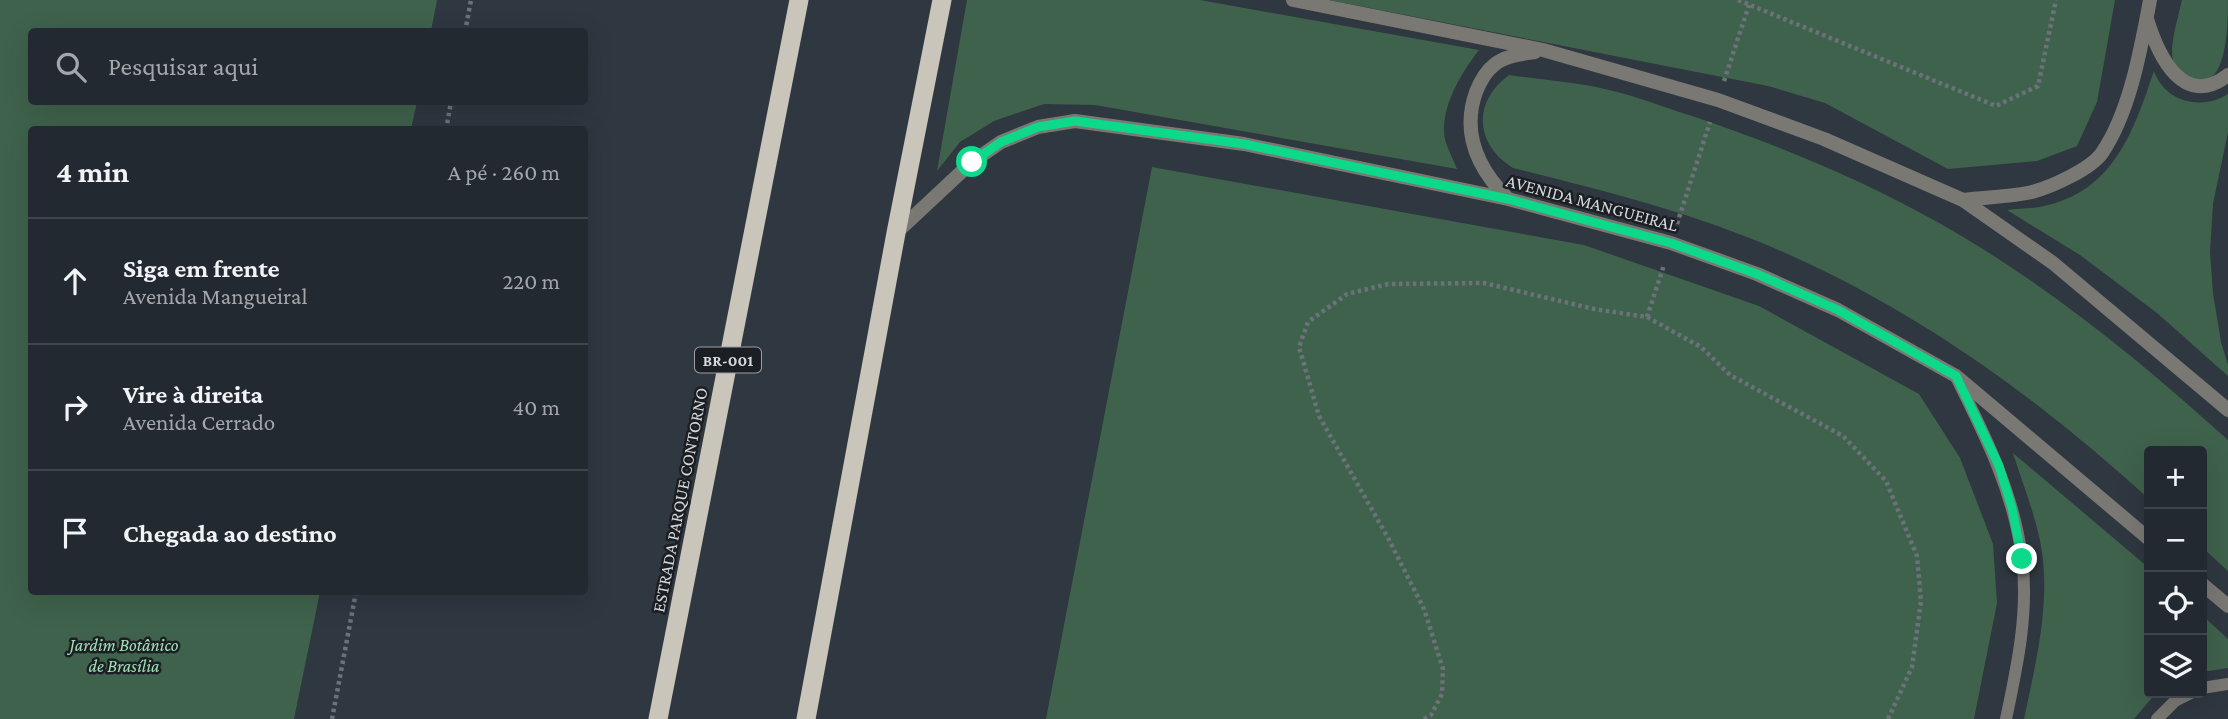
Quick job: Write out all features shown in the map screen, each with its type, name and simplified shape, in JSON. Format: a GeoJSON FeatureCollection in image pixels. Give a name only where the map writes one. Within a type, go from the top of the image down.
{"type":"FeatureCollection","features":[{"type":"Feature","properties":{"kind":"highway","name":"ESTRADA PARQUE CONTORNO"},"geometry":{"type":"LineString","coordinates":[[658,719],[799,0]]}},
{"type":"Feature","properties":{"kind":"highway"},"geometry":{"type":"LineString","coordinates":[[806,719],[942,0]]}},
{"type":"Feature","properties":{"kind":"street"},"geometry":{"type":"LineString","coordinates":[[1293,0],[1543,50],[1718,100],[1824,139],[1963,200],[2053,263],[2228,410]]}},
{"type":"Feature","properties":{"kind":"street"},"geometry":{"type":"LineString","coordinates":[[1963,200],[2033,192],[2074,174],[2101,155],[2117,123],[2131,84],[2150,0]]}},
{"type":"Feature","properties":{"kind":"street"},"geometry":{"type":"LineString","coordinates":[[2147,17],[2163,60],[2176,76],[2198,86],[2210,86],[2228,75]]}},
{"type":"Feature","properties":{"kind":"street"},"geometry":{"type":"LineString","coordinates":[[1508,199],[1491,182],[1471,142],[1473,102],[1486,72],[1496,63],[1543,50]]}},
{"type":"Feature","properties":{"kind":"street","name":"AVENIDA MANGUEIRAL"},"geometry":{"type":"LineString","coordinates":[[896,233],[972,162],[1001,142],[1038,127],[1075,121],[1244,144],[1508,199],[1671,243],[1757,274],[1838,310],[1956,376],[2144,535]]}},
{"type":"Feature","properties":{"kind":"street"},"geometry":{"type":"LineString","coordinates":[[2207,588],[2228,606]]}},
{"type":"Feature","properties":{"kind":"lane"},"geometry":{"type":"LineString","coordinates":[[1956,376],[1999,466],[2012,508],[2022,559],[2023,606],[2019,655],[2006,719]]}},
{"type":"Feature","properties":{"kind":"lane"},"geometry":{"type":"LineString","coordinates":[[2207,687],[2228,684]]}},
{"type":"Feature","properties":{"kind":"lane"},"geometry":{"type":"LineString","coordinates":[[2157,719],[2181,698]]}},
{"type":"Feature","properties":{"kind":"path"},"geometry":{"type":"LineString","coordinates":[[466,28],[471,0]]}},
{"type":"Feature","properties":{"kind":"path"},"geometry":{"type":"LineString","coordinates":[[1738,0],[1996,106],[2038,86],[2056,0]]}},
{"type":"Feature","properties":{"kind":"path"},"geometry":{"type":"LineString","coordinates":[[1647,317],[1749,5]]}},
{"type":"Feature","properties":{"kind":"path"},"geometry":{"type":"LineString","coordinates":[[447,126],[451,105]]}},
{"type":"Feature","properties":{"kind":"path"},"geometry":{"type":"LineString","coordinates":[[1424,719],[1431,715],[1442,694],[1443,669],[1424,609],[1388,538],[1319,416],[1299,347],[1308,322],[1347,294],[1388,284],[1484,284],[1594,309],[1647,317],[1701,347],[1730,374],[1843,436],[1886,481],[1917,556],[1921,601],[1912,667],[1888,719]]}},
{"type":"Feature","properties":{"kind":"path"},"geometry":{"type":"LineString","coordinates":[[332,719],[355,595]]}},
{"type":"Feature","properties":{"kind":"green space","name":"Jardim Botânico de Brasília"},"geometry":{"type":"Polygon","coordinates":[[[0,0],[437,0],[432,28],[28,28],[28,105],[416,105],[412,126],[28,126],[28,595],[319,595],[294,719],[0,719],[0,0]]]}},
{"type":"Feature","properties":{"kind":"green space"},"geometry":{"type":"Polygon","coordinates":[[[967,0],[1200,0],[1479,50],[1455,88],[1447,110],[1445,141],[1457,169],[1095,105],[1044,104],[994,121],[960,142],[937,171],[967,0]]]}},
{"type":"Feature","properties":{"kind":"green space"},"geometry":{"type":"Polygon","coordinates":[[[1329,0],[2115,0],[2097,102],[2077,146],[2037,161],[1948,169],[1825,103],[1768,86],[1329,0]]]}},
{"type":"Feature","properties":{"kind":"green space"},"geometry":{"type":"Polygon","coordinates":[[[2182,0],[2228,0],[2226,39],[2219,67],[2212,77],[2203,81],[2185,76],[2173,60],[2173,39],[2182,0]]]}},
{"type":"Feature","properties":{"kind":"green space"},"geometry":{"type":"Polygon","coordinates":[[[2154,71],[2166,90],[2185,100],[2207,102],[2228,94],[2228,132],[2213,204],[2210,252],[2213,293],[2228,376],[2157,313],[2080,255],[2007,210],[2039,207],[2068,198],[2088,187],[2104,172],[2129,136],[2154,71]]]}},
{"type":"Feature","properties":{"kind":"green space"},"geometry":{"type":"Polygon","coordinates":[[[1509,75],[1619,92],[1754,138],[1849,177],[1911,208],[2017,271],[2126,352],[2228,440],[2228,571],[2207,552],[2207,446],[2144,446],[2144,495],[2060,423],[1967,354],[1918,323],[1816,267],[1701,220],[1608,192],[1513,168],[1500,158],[1485,135],[1484,110],[1497,86],[1509,75]]]}},
{"type":"Feature","properties":{"kind":"green space"},"geometry":{"type":"Polygon","coordinates":[[[1152,167],[1584,245],[1759,306],[1919,394],[1960,458],[1993,544],[1997,603],[1974,719],[1046,719],[1152,167]]]}},
{"type":"Feature","properties":{"kind":"green space"},"geometry":{"type":"Polygon","coordinates":[[[2013,453],[2144,564],[2144,698],[2152,698],[2134,719],[2024,719],[2041,630],[2044,585],[2040,541],[2013,453]]]}},
{"type":"Feature","properties":{"kind":"green space"},"geometry":{"type":"Polygon","coordinates":[[[2207,620],[2228,639],[2228,668],[2207,671],[2207,620]]]}},
{"type":"Feature","properties":{"kind":"route"},"geometry":{"type":"LineString","coordinates":[[972,162],[1001,142],[1038,127],[1075,121],[1244,144],[1508,199],[1671,243],[1757,274],[1838,310],[1956,376],[1999,466],[2012,508],[2022,559]]}}]}
